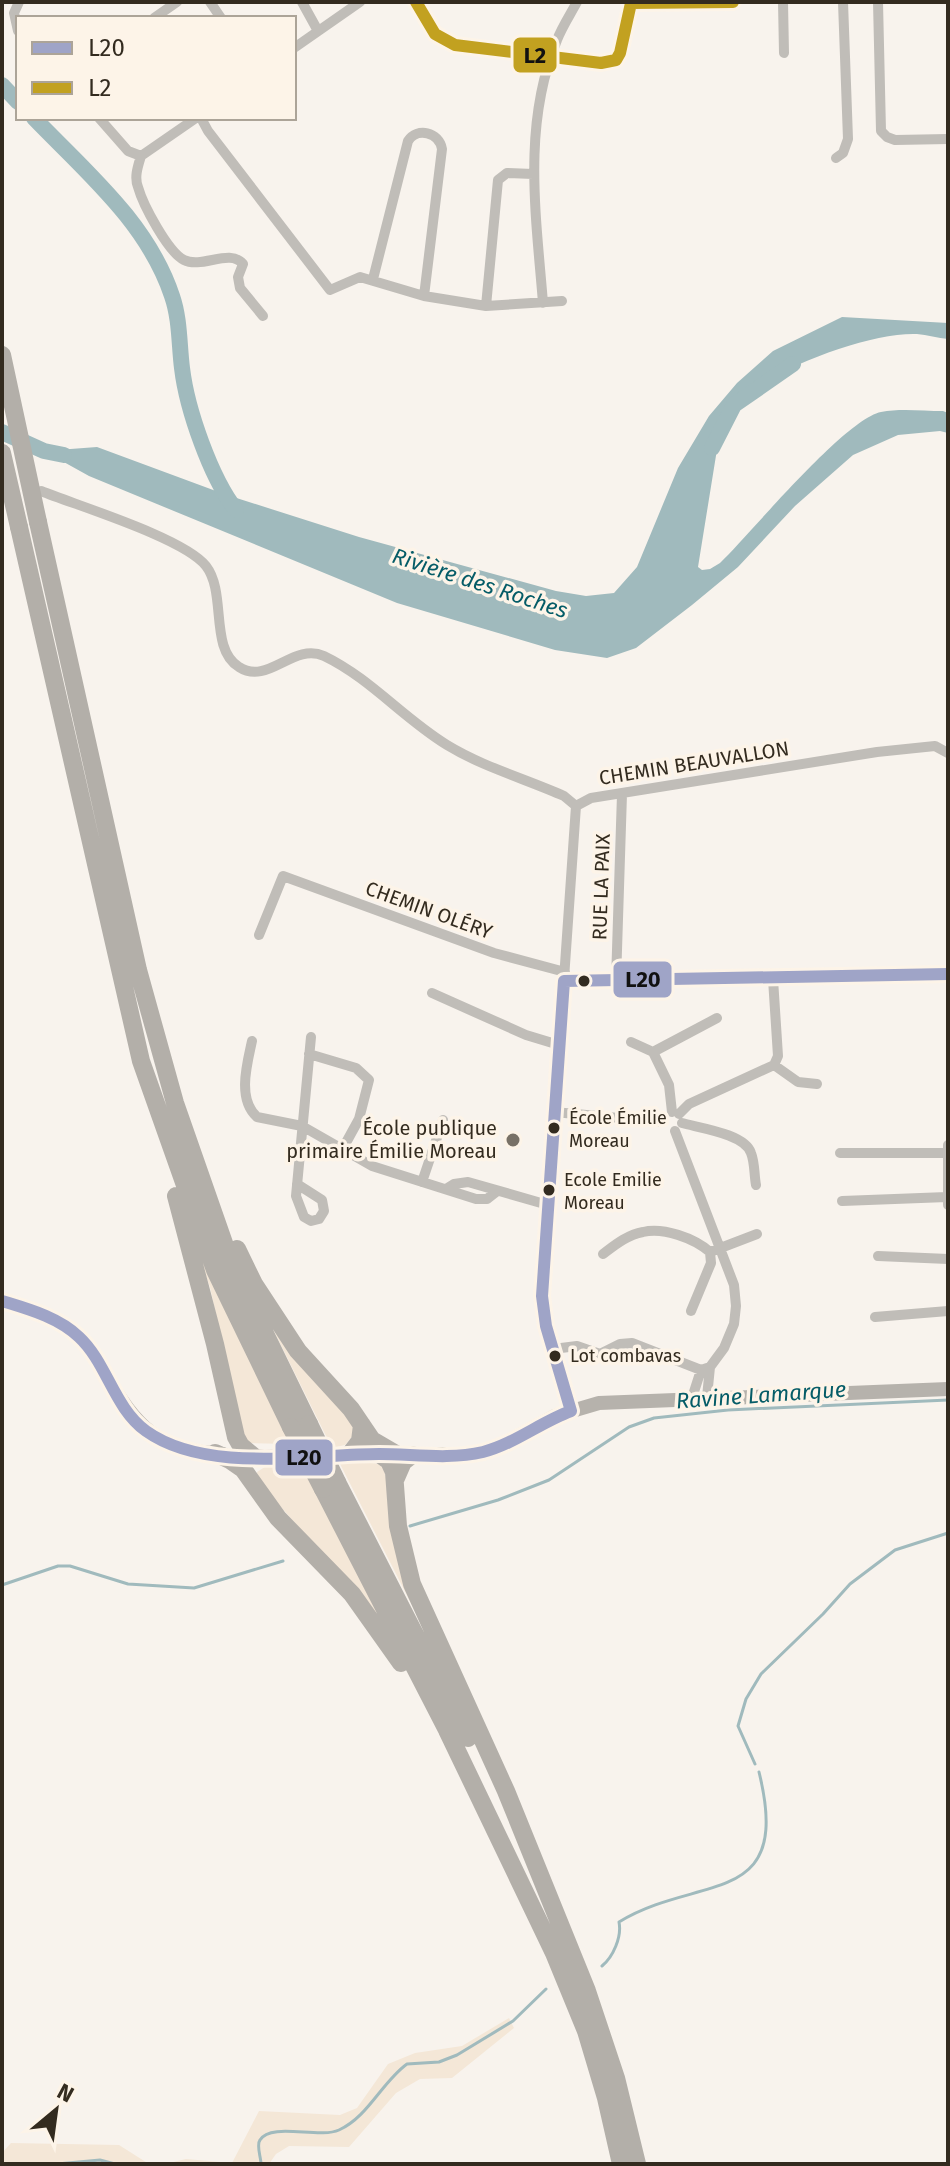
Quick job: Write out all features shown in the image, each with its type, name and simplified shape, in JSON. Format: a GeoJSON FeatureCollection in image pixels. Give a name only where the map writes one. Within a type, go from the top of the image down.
{"type":"FeatureCollection","features":[{"type":"Feature","properties":{"kind":"highway"},"geometry":{"type":"LineString","coordinates":[[2,355],[138,970],[175,1103],[232,1266],[300,1426]]}},
{"type":"Feature","properties":{"kind":"highway"},"geometry":{"type":"LineString","coordinates":[[2,453],[141,1061],[234,1426],[241,1446],[259,1457],[253,1475],[261,1498]]}},
{"type":"Feature","properties":{"kind":"highway"},"geometry":{"type":"LineString","coordinates":[[141,1061],[215,1270],[330,1486],[573,1998],[606,2098],[621,2164]]}},
{"type":"Feature","properties":{"kind":"highway"},"geometry":{"type":"LineString","coordinates":[[175,1103],[254,1284],[298,1351],[372,1440],[396,1454],[389,1461],[396,1478],[398,1526],[412,1584],[506,1791],[602,2034],[637,2164]]}},
{"type":"Feature","properties":{"kind":"highway"},"geometry":{"type":"LineString","coordinates":[[350,1454],[360,1441],[362,1425]]}},
{"type":"Feature","properties":{"kind":"highway"},"geometry":{"type":"LineString","coordinates":[[234,1426],[230,1443],[215,1453],[237,1464],[261,1498],[352,1594],[398,1657],[498,1837]]}},
{"type":"Feature","properties":{"kind":"highway"},"geometry":{"type":"LineString","coordinates":[[330,1486],[549,1902]]}},
{"type":"Feature","properties":{"kind":"street"},"geometry":{"type":"LineString","coordinates":[[16,22],[14,13],[19,2]]}},
{"type":"Feature","properties":{"kind":"street"},"geometry":{"type":"LineString","coordinates":[[157,16],[177,2]]}},
{"type":"Feature","properties":{"kind":"street"},"geometry":{"type":"LineString","coordinates":[[302,2],[318,31]]}},
{"type":"Feature","properties":{"kind":"street"},"geometry":{"type":"LineString","coordinates":[[296,47],[360,2]]}},
{"type":"Feature","properties":{"kind":"street"},"geometry":{"type":"LineString","coordinates":[[416,2],[435,34],[446,42],[601,63],[616,60],[635,3]]}},
{"type":"Feature","properties":{"kind":"street"},"geometry":{"type":"LineString","coordinates":[[543,303],[533,174],[535,126],[551,57],[577,2]]}},
{"type":"Feature","properties":{"kind":"street"},"geometry":{"type":"LineString","coordinates":[[625,2],[733,2]]}},
{"type":"Feature","properties":{"kind":"street"},"geometry":{"type":"LineString","coordinates":[[783,2],[784,53]]}},
{"type":"Feature","properties":{"kind":"street"},"geometry":{"type":"LineString","coordinates":[[836,158],[843,153],[848,139],[843,2]]}},
{"type":"Feature","properties":{"kind":"street"},"geometry":{"type":"LineString","coordinates":[[878,2],[881,131],[895,140],[948,139]]}},
{"type":"Feature","properties":{"kind":"street"},"geometry":{"type":"LineString","coordinates":[[101,120],[128,151],[141,156]]}},
{"type":"Feature","properties":{"kind":"street"},"geometry":{"type":"LineString","coordinates":[[196,120],[141,156],[137,170],[138,187],[169,248],[182,259],[197,264],[232,257],[239,259],[243,264],[238,277],[240,288],[263,316]]}},
{"type":"Feature","properties":{"kind":"street"},"geometry":{"type":"LineString","coordinates":[[200,120],[326,287],[335,290],[355,277],[373,279],[424,296],[486,306],[562,301]]}},
{"type":"Feature","properties":{"kind":"street"},"geometry":{"type":"LineString","coordinates":[[373,279],[408,141],[412,135],[421,132],[434,136],[441,142],[442,149],[424,296]]}},
{"type":"Feature","properties":{"kind":"street"},"geometry":{"type":"LineString","coordinates":[[486,306],[498,180],[507,173],[533,174]]}},
{"type":"Feature","properties":{"kind":"street"},"geometry":{"type":"LineString","coordinates":[[41,491],[171,541],[198,557],[214,581],[222,641],[237,666],[261,672],[297,655],[309,652],[322,655],[383,695],[446,744],[474,759],[564,796],[576,806]]}},
{"type":"Feature","properties":{"kind":"street","name":"CHEMIN BEAUVALLON"},"geometry":{"type":"LineString","coordinates":[[571,1411],[546,1326],[542,1296],[576,806],[591,798],[877,752],[935,746],[948,753]]}},
{"type":"Feature","properties":{"kind":"street","name":"RUE LA PAIX"},"geometry":{"type":"LineString","coordinates":[[616,981],[622,794]]}},
{"type":"Feature","properties":{"kind":"street","name":"CHEMIN OLÉRY"},"geometry":{"type":"LineString","coordinates":[[259,935],[283,876],[564,976],[616,981],[948,974]]}},
{"type":"Feature","properties":{"kind":"street"},"geometry":{"type":"LineString","coordinates":[[662,1122],[664,1127],[677,1120],[689,1104],[774,1065],[778,1056],[773,979]]}},
{"type":"Feature","properties":{"kind":"street"},"geometry":{"type":"LineString","coordinates":[[432,993],[526,1035],[559,1045]]}},
{"type":"Feature","properties":{"kind":"street"},"geometry":{"type":"LineString","coordinates":[[653,1052],[717,1018]]}},
{"type":"Feature","properties":{"kind":"street"},"geometry":{"type":"LineString","coordinates":[[297,1184],[311,1037]]}},
{"type":"Feature","properties":{"kind":"street"},"geometry":{"type":"LineString","coordinates":[[252,1041],[244,1080],[252,1113],[264,1120],[302,1126],[372,1166],[422,1182],[446,1189],[468,1182],[548,1205]]}},
{"type":"Feature","properties":{"kind":"street"},"geometry":{"type":"LineString","coordinates":[[631,1042],[653,1052],[669,1085],[715,1250],[734,1285],[736,1306],[730,1336],[706,1368],[700,1397]]}},
{"type":"Feature","properties":{"kind":"street"},"geometry":{"type":"LineString","coordinates":[[309,1054],[356,1068],[369,1080],[359,1119],[342,1150]]}},
{"type":"Feature","properties":{"kind":"street"},"geometry":{"type":"LineString","coordinates":[[774,1065],[798,1082],[817,1084]]}},
{"type":"Feature","properties":{"kind":"street"},"geometry":{"type":"LineString","coordinates":[[554,1112],[662,1122]]}},
{"type":"Feature","properties":{"kind":"street"},"geometry":{"type":"LineString","coordinates":[[662,1122],[667,1113],[677,1120],[735,1137],[745,1143],[751,1151],[756,1185]]}},
{"type":"Feature","properties":{"kind":"street"},"geometry":{"type":"LineString","coordinates":[[422,1182],[443,1120]]}},
{"type":"Feature","properties":{"kind":"street"},"geometry":{"type":"LineString","coordinates":[[840,1153],[947,1149],[948,1205]]}},
{"type":"Feature","properties":{"kind":"street"},"geometry":{"type":"LineString","coordinates":[[842,1201],[947,1197]]}},
{"type":"Feature","properties":{"kind":"street"},"geometry":{"type":"LineString","coordinates":[[603,1254],[623,1239],[645,1231],[678,1235],[715,1250],[757,1234]]}},
{"type":"Feature","properties":{"kind":"street"},"geometry":{"type":"LineString","coordinates":[[691,1311],[715,1250]]}},
{"type":"Feature","properties":{"kind":"street"},"geometry":{"type":"LineString","coordinates":[[878,1256],[948,1259]]}},
{"type":"Feature","properties":{"kind":"street"},"geometry":{"type":"LineString","coordinates":[[2,1301],[49,1320],[81,1339],[133,1418],[147,1431],[175,1446],[215,1453],[259,1457],[458,1455],[498,1447],[555,1416],[589,1405],[700,1397],[948,1389]]}},
{"type":"Feature","properties":{"kind":"street"},"geometry":{"type":"LineString","coordinates":[[875,1317],[948,1311]]}},
{"type":"Feature","properties":{"kind":"street"},"geometry":{"type":"LineString","coordinates":[[553,1349],[577,1346],[600,1354],[620,1344],[632,1343],[706,1368]]}},
{"type":"Feature","properties":{"kind":"shaded area"},"geometry":{"type":"Polygon","coordinates":[[[203,1253],[292,1444],[248,1443],[242,1436],[210,1287],[198,1254],[203,1253]]]}},
{"type":"Feature","properties":{"kind":"shaded area"},"geometry":{"type":"Polygon","coordinates":[[[262,1307],[347,1412],[355,1433],[345,1445],[332,1448],[262,1307]]]}},
{"type":"Feature","properties":{"kind":"shaded area"},"geometry":{"type":"Polygon","coordinates":[[[300,1460],[376,1615],[258,1481],[257,1472],[271,1463],[300,1460]]]}},
{"type":"Feature","properties":{"kind":"shaded area"},"geometry":{"type":"Polygon","coordinates":[[[338,1460],[382,1464],[444,1668],[338,1460]]]}},
{"type":"Feature","properties":{"kind":"shaded area"},"geometry":{"type":"Polygon","coordinates":[[[509,2018],[514,2028],[452,2078],[420,2079],[396,2093],[349,2147],[289,2146],[276,2154],[269,2164],[165,2164],[186,2159],[232,2163],[259,2111],[340,2115],[357,2108],[388,2064],[415,2053],[462,2046],[509,2018]]]}},
{"type":"Feature","properties":{"kind":"shaded area"},"geometry":{"type":"Polygon","coordinates":[[[11,2143],[119,2145],[149,2164],[2,2164],[2,2153],[11,2143]]]}},
{"type":"Feature","properties":{"kind":"water"},"geometry":{"type":"Polygon","coordinates":[[[842,317],[948,323],[948,339],[917,334],[897,335],[848,346],[772,378],[736,404],[719,437],[698,567],[710,569],[720,563],[822,455],[865,420],[888,411],[943,411],[948,413],[948,433],[898,435],[853,455],[795,506],[738,567],[692,605],[636,648],[607,658],[555,650],[397,603],[89,476],[44,451],[97,447],[224,494],[359,537],[556,591],[586,596],[614,593],[637,567],[678,468],[709,416],[737,383],[773,351],[842,317]]]}},
{"type":"Feature","properties":{"kind":"waterway"},"geometry":{"type":"LineString","coordinates":[[2,85],[16,100]]}},
{"type":"Feature","properties":{"kind":"waterway"},"geometry":{"type":"LineString","coordinates":[[36,120],[113,200],[147,245],[161,270],[175,305],[182,368],[195,423],[209,462],[236,510]]}},
{"type":"Feature","properties":{"kind":"waterway"},"geometry":{"type":"LineString","coordinates":[[712,448],[734,405],[793,364]]}},
{"type":"Feature","properties":{"kind":"waterway","name":"Rivière des Roches"},"geometry":{"type":"LineString","coordinates":[[2,432],[44,451],[64,455]]}},
{"type":"Feature","properties":{"kind":"waterway","name":"Ravine Lamarque"},"geometry":{"type":"LineString","coordinates":[[410,1526],[498,1500],[549,1480],[629,1427],[654,1418],[728,1410],[948,1400]]}},
{"type":"Feature","properties":{"kind":"waterway"},"geometry":{"type":"LineString","coordinates":[[755,1764],[738,1726],[746,1699],[761,1674],[850,1584],[895,1550],[948,1533]]}},
{"type":"Feature","properties":{"kind":"waterway","name":"Ravine Lamarque"},"geometry":{"type":"LineString","coordinates":[[2,1585],[58,1566],[70,1566],[128,1584],[194,1588],[283,1561]]}},
{"type":"Feature","properties":{"kind":"waterway"},"geometry":{"type":"LineString","coordinates":[[602,1966],[616,1946],[619,1922],[649,1907],[732,1880],[751,1867],[763,1847],[766,1816],[759,1772]]}},
{"type":"Feature","properties":{"kind":"waterway"},"geometry":{"type":"LineString","coordinates":[[261,2164],[259,2142],[266,2135],[285,2131],[320,2133],[339,2130],[358,2117],[407,2064],[439,2062],[457,2055],[513,2021],[546,1989]]}},
{"type":"Feature","properties":{"kind":"waterway"},"geometry":{"type":"LineString","coordinates":[[57,2164],[100,2160],[115,2164]]}},
{"type":"Feature","properties":{"kind":"transit line","name":"L2"},"geometry":{"type":"LineString","coordinates":[[416,2],[435,34],[455,45],[601,63],[616,60],[620,53],[631,3]]}},
{"type":"Feature","properties":{"kind":"transit line","name":"L2"},"geometry":{"type":"LineString","coordinates":[[631,3],[733,2]]}},
{"type":"Feature","properties":{"kind":"transit line","name":"L20"},"geometry":{"type":"LineString","coordinates":[[2,1301],[42,1314],[71,1330],[97,1359],[118,1398],[135,1421],[170,1444],[198,1453],[259,1459],[379,1454],[444,1456],[483,1452],[571,1411],[546,1326],[542,1296],[564,981],[948,974]]}},
{"type":"Feature","properties":{"kind":"place","name":"École Émilie Moreau"},"geometry":{"type":"Point","coordinates":[554,1128]}},
{"type":"Feature","properties":{"kind":"place","name":"École publique primaire Émilie Moreau"},"geometry":{"type":"Point","coordinates":[513,1140]}},
{"type":"Feature","properties":{"kind":"place","name":"Ecole Emilie Moreau"},"geometry":{"type":"Point","coordinates":[549,1190]}},
{"type":"Feature","properties":{"kind":"place","name":"Lot combavas"},"geometry":{"type":"Point","coordinates":[555,1356]}}]}
